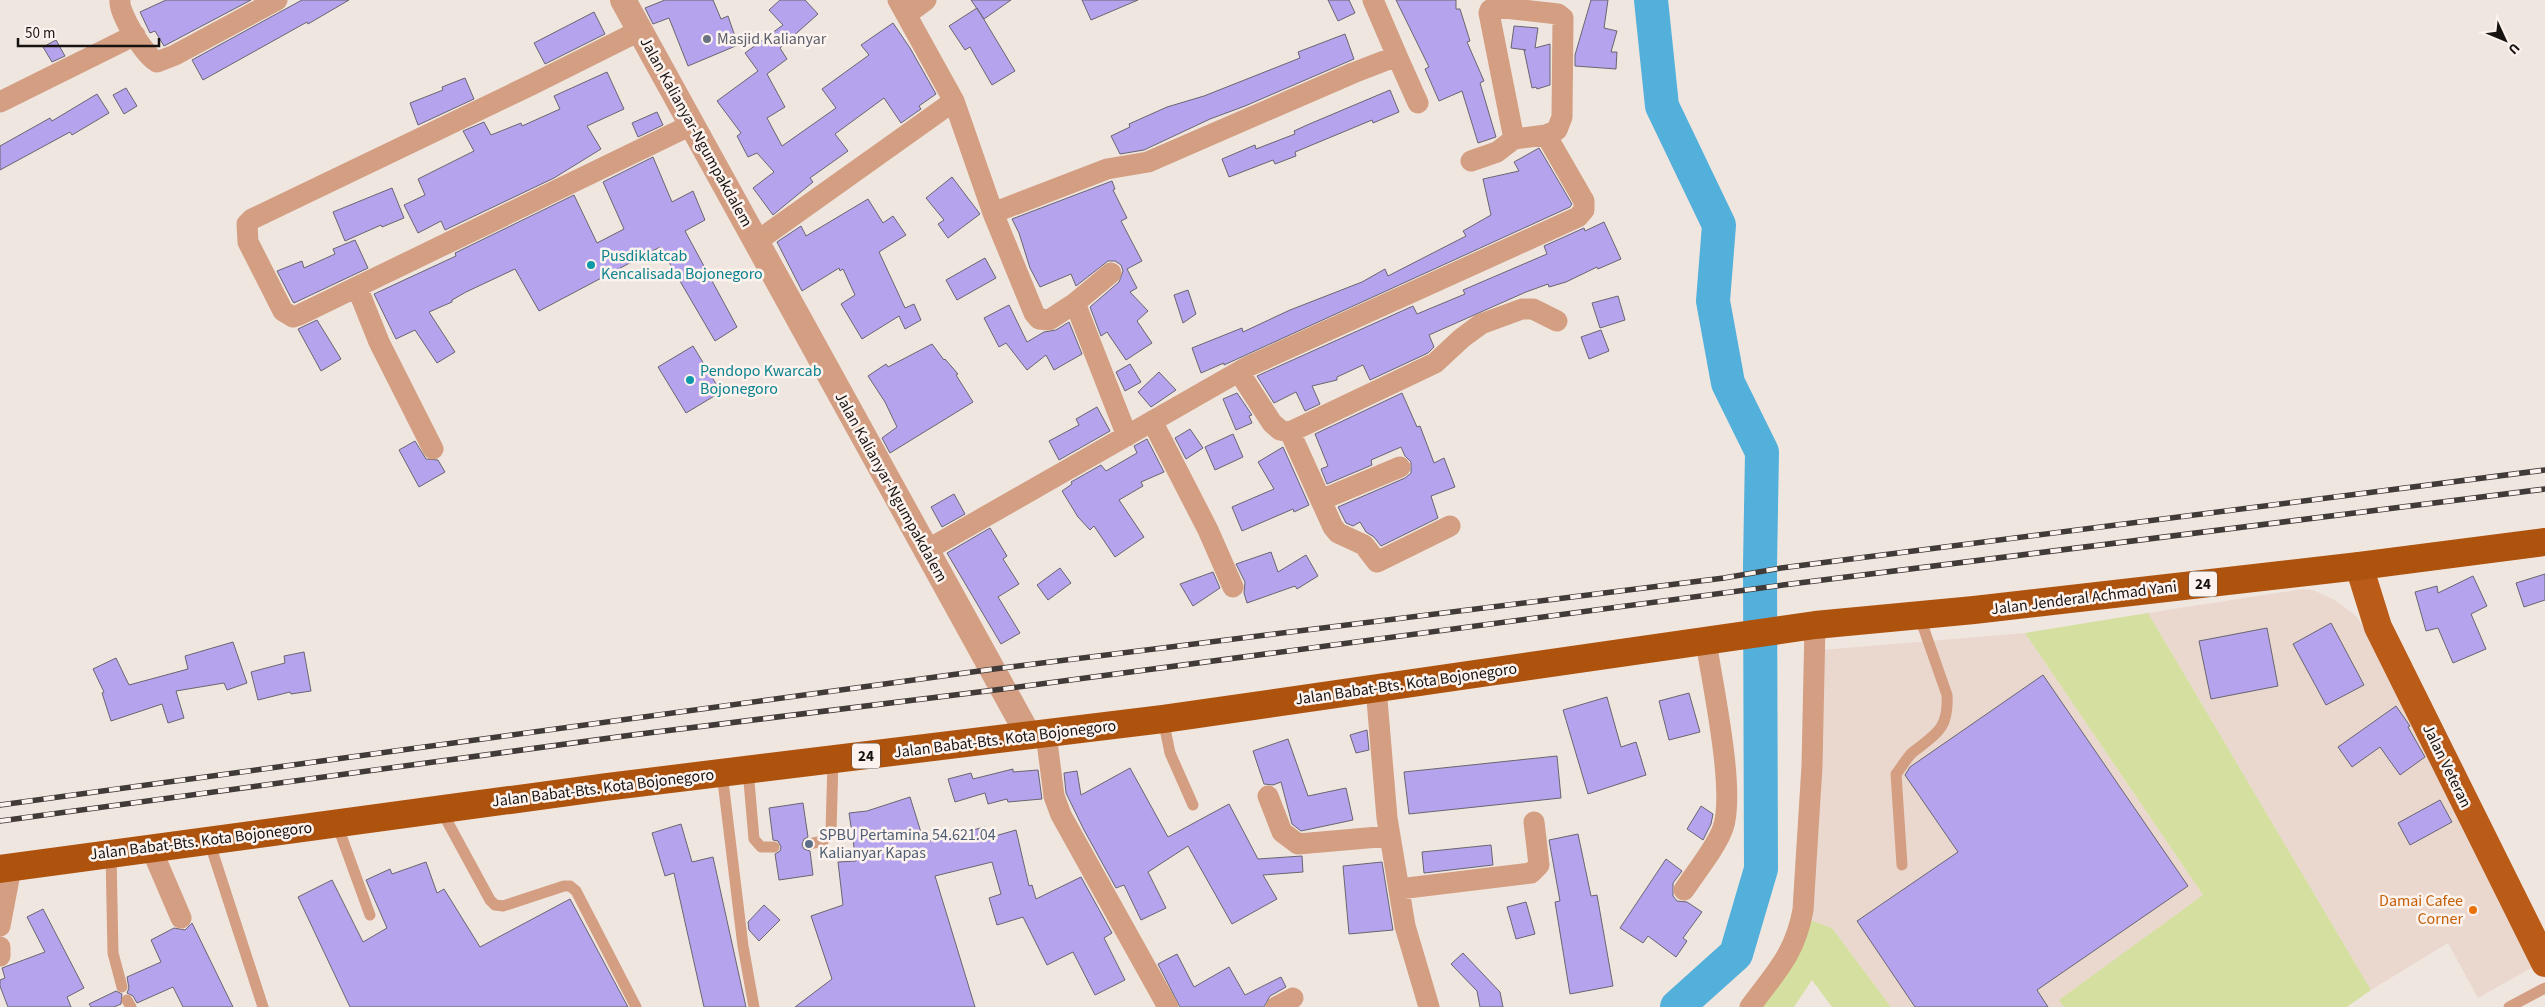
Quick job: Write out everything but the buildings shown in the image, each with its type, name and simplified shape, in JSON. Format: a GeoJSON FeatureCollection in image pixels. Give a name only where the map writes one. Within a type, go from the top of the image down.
{"type":"FeatureCollection","features":[{"type":"Feature","properties":{"kind":"highway","name":"Jalan Jenderal Achmad Yani"},"geometry":{"type":"LineString","coordinates":[[1860,620],[2368,565],[2545,542]]}},
{"type":"Feature","properties":{"kind":"highway","name":"Jalan Babat-Bts. Kota Bojonegoro"},"geometry":{"type":"LineString","coordinates":[[6,868],[735,771],[1163,719],[1805,626],[1860,620]]}},
{"type":"Feature","properties":{"kind":"main road","name":"Jalan Veteran"},"geometry":{"type":"LineString","coordinates":[[2368,565],[2545,920]]}},
{"type":"Feature","properties":{"kind":"main road","name":"Jalan Veteran"},"geometry":{"type":"LineString","coordinates":[[2368,565],[2378,627],[2545,963]]}},
{"type":"Feature","properties":{"kind":"street"},"geometry":{"type":"LineString","coordinates":[[120,0],[120,7],[135,35],[150,58],[157,62],[166,60],[277,0]]}},
{"type":"Feature","properties":{"kind":"street","name":"Jalan Kalianyar-Ngumpakdalem"},"geometry":{"type":"LineString","coordinates":[[623,0],[925,550],[994,669],[1037,735]]}},
{"type":"Feature","properties":{"kind":"street"},"geometry":{"type":"LineString","coordinates":[[926,0],[902,7],[954,101],[993,213],[1034,313],[1039,319],[1049,320],[1075,303],[1111,272]]}},
{"type":"Feature","properties":{"kind":"street"},"geometry":{"type":"LineString","coordinates":[[1373,0],[1418,103]]}},
{"type":"Feature","properties":{"kind":"street"},"geometry":{"type":"LineString","coordinates":[[1471,161],[1498,152],[1514,139],[1546,135],[1557,130],[1562,117],[1563,18],[1558,14],[1496,7],[1490,10],[1489,13],[1514,139]]}},
{"type":"Feature","properties":{"kind":"street"},"geometry":{"type":"LineString","coordinates":[[641,30],[534,84],[252,219],[247,224],[248,242],[283,311],[293,317],[299,315],[691,125]]}},
{"type":"Feature","properties":{"kind":"street"},"geometry":{"type":"LineString","coordinates":[[0,102],[135,35]]}},
{"type":"Feature","properties":{"kind":"street"},"geometry":{"type":"LineString","coordinates":[[993,213],[1107,169],[1148,162],[1353,73],[1398,56]]}},
{"type":"Feature","properties":{"kind":"street"},"geometry":{"type":"LineString","coordinates":[[756,242],[954,101]]}},
{"type":"Feature","properties":{"kind":"street"},"geometry":{"type":"LineString","coordinates":[[925,550],[1239,372],[1578,217],[1584,210],[1584,201],[1546,135]]}},
{"type":"Feature","properties":{"kind":"street"},"geometry":{"type":"LineString","coordinates":[[357,287],[379,342],[433,449]]}},
{"type":"Feature","properties":{"kind":"street"},"geometry":{"type":"LineString","coordinates":[[1075,303],[1127,436]]}},
{"type":"Feature","properties":{"kind":"street"},"geometry":{"type":"LineString","coordinates":[[1290,432],[1435,363],[1462,338],[1481,324],[1522,309],[1533,309],[1557,321]]}},
{"type":"Feature","properties":{"kind":"street"},"geometry":{"type":"LineString","coordinates":[[1239,372],[1272,423],[1290,432],[1338,533],[1360,542],[1379,563],[1450,526]]}},
{"type":"Feature","properties":{"kind":"street"},"geometry":{"type":"LineString","coordinates":[[1152,421],[1208,530],[1232,587]]}},
{"type":"Feature","properties":{"kind":"street"},"geometry":{"type":"LineString","coordinates":[[1321,500],[1400,467]]}},
{"type":"Feature","properties":{"kind":"street"},"geometry":{"type":"LineString","coordinates":[[1750,1007],[1792,950],[1799,932],[1803,910],[1812,766],[1805,626]]}},
{"type":"Feature","properties":{"kind":"street"},"geometry":{"type":"LineString","coordinates":[[1684,890],[1721,834],[1726,809],[1718,639]]}},
{"type":"Feature","properties":{"kind":"street"},"geometry":{"type":"LineString","coordinates":[[1376,688],[1390,836],[1405,926],[1428,1007]]}},
{"type":"Feature","properties":{"kind":"street"},"geometry":{"type":"LineString","coordinates":[[1037,735],[1060,815],[1168,1007]]}},
{"type":"Feature","properties":{"kind":"street"},"geometry":{"type":"LineString","coordinates":[[1268,796],[1282,832],[1298,844],[1390,836]]}},
{"type":"Feature","properties":{"kind":"street"},"geometry":{"type":"LineString","coordinates":[[1399,890],[1531,873],[1538,865],[1534,822]]}},
{"type":"Feature","properties":{"kind":"street"},"geometry":{"type":"LineString","coordinates":[[151,848],[181,918]]}},
{"type":"Feature","properties":{"kind":"street"},"geometry":{"type":"LineString","coordinates":[[0,926],[6,868]]}},
{"type":"Feature","properties":{"kind":"street"},"geometry":{"type":"LineString","coordinates":[[0,946],[0,956]]}},
{"type":"Feature","properties":{"kind":"lane"},"geometry":{"type":"LineString","coordinates":[[1902,865],[1896,774],[1912,753],[1935,738],[1948,708],[1947,695],[1919,615]]}},
{"type":"Feature","properties":{"kind":"lane"},"geometry":{"type":"LineString","coordinates":[[1163,719],[1170,753],[1193,804]]}},
{"type":"Feature","properties":{"kind":"lane"},"geometry":{"type":"LineString","coordinates":[[809,844],[823,841],[831,832],[833,760]]}},
{"type":"Feature","properties":{"kind":"lane"},"geometry":{"type":"LineString","coordinates":[[735,771],[754,839],[761,847],[774,847]]}},
{"type":"Feature","properties":{"kind":"lane"},"geometry":{"type":"LineString","coordinates":[[735,771],[742,946],[754,1007]]}},
{"type":"Feature","properties":{"kind":"lane"},"geometry":{"type":"LineString","coordinates":[[441,810],[490,900],[495,905],[503,906],[564,886],[570,886],[576,891],[636,1007]]}},
{"type":"Feature","properties":{"kind":"lane"},"geometry":{"type":"LineString","coordinates":[[337,824],[370,915]]}},
{"type":"Feature","properties":{"kind":"lane"},"geometry":{"type":"LineString","coordinates":[[209,841],[263,1007]]}},
{"type":"Feature","properties":{"kind":"lane"},"geometry":{"type":"LineString","coordinates":[[111,853],[112,953],[122,988]]}},
{"type":"Feature","properties":{"kind":"lane"},"geometry":{"type":"LineString","coordinates":[[2509,1007],[2545,988]]}},
{"type":"Feature","properties":{"kind":"shaded area"},"geometry":{"type":"Polygon","coordinates":[[[2303,589],[2313,590],[2335,600],[2357,617],[2368,634],[2535,966],[2478,998],[2448,943],[2371,990],[2148,613],[2303,589]]]}},
{"type":"Feature","properties":{"kind":"shaded area"},"geometry":{"type":"Polygon","coordinates":[[[2025,633],[2203,895],[2060,1000],[2064,1007],[1891,1007],[1832,928],[1810,920],[1821,650],[2025,633]]]}},
{"type":"Feature","properties":{"kind":"green space"},"geometry":{"type":"Polygon","coordinates":[[[2148,613],[2371,990],[2347,1007],[2064,1007],[2059,1000],[2203,895],[2025,633],[2148,613]]]}},
{"type":"Feature","properties":{"kind":"green space"},"geometry":{"type":"Polygon","coordinates":[[[1810,920],[1832,928],[1891,1007],[1832,1007],[1812,980],[1794,1007],[1761,1007],[1791,966],[1806,934],[1810,920]]]}},
{"type":"Feature","properties":{"kind":"waterway"},"geometry":{"type":"LineString","coordinates":[[1651,0],[1662,106],[1719,225],[1713,301],[1728,383],[1762,452],[1760,566],[1761,869],[1736,954],[1677,1007]]}},
{"type":"Feature","properties":{"kind":"railway"},"geometry":{"type":"LineString","coordinates":[[0,805],[994,669],[1724,578],[1781,568],[2545,470]]}},
{"type":"Feature","properties":{"kind":"railway"},"geometry":{"type":"LineString","coordinates":[[0,821],[632,735],[1003,689],[1783,585],[2545,489]]}},
{"type":"Feature","properties":{"kind":"place","name":"Masjid Kalianyar"},"geometry":{"type":"Point","coordinates":[707,39]}},
{"type":"Feature","properties":{"kind":"place","name":"Pusdiklatcab Kencalisada Bojonegoro"},"geometry":{"type":"Point","coordinates":[591,265]}},
{"type":"Feature","properties":{"kind":"place","name":"Pendopo Kwarcab Bojonegoro"},"geometry":{"type":"Point","coordinates":[690,380]}},
{"type":"Feature","properties":{"kind":"place","name":"SPBU Pertamina 54.621.04 Kalianyar Kapas"},"geometry":{"type":"Point","coordinates":[809,844]}},
{"type":"Feature","properties":{"kind":"place","name":"Damai Cafee Corner"},"geometry":{"type":"Point","coordinates":[2473,910]}}]}
